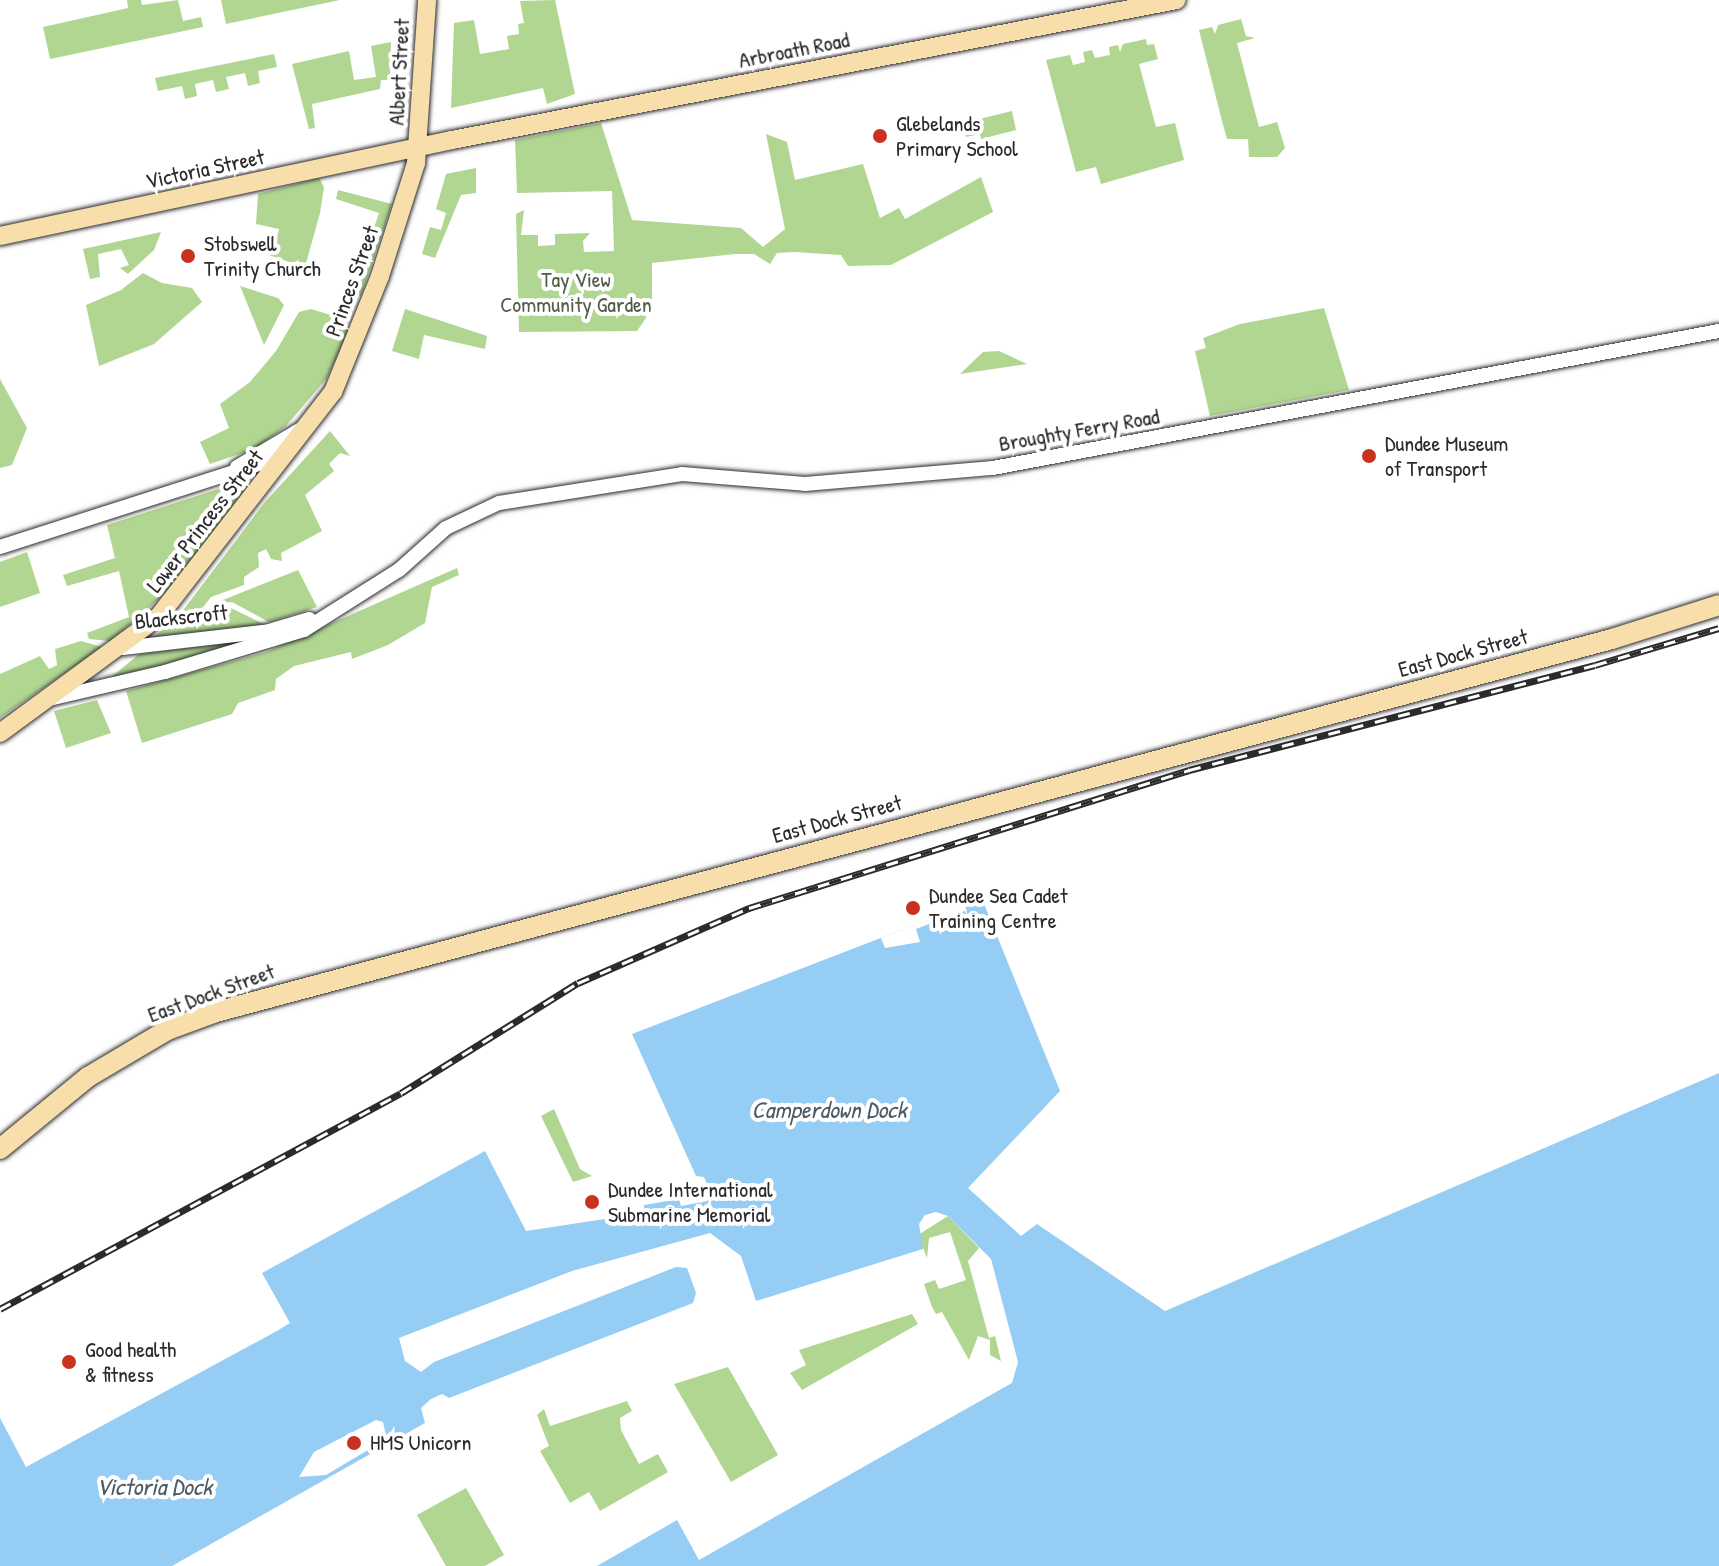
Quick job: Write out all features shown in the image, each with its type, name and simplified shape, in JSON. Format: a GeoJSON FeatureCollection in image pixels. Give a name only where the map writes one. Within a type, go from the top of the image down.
{"type":"FeatureCollection","features":[{"type":"Feature","properties":{"kind":"highway","name":"East Dock Street"},"geometry":{"type":"LineString","coordinates":[[0,1149],[88,1077],[167,1030],[216,1012],[1612,639],[1719,605]]}},
{"type":"Feature","properties":{"kind":"main road","name":"Albert Street"},"geometry":{"type":"LineString","coordinates":[[420,147],[427,0]]}},
{"type":"Feature","properties":{"kind":"main road","name":"Arbroath Road"},"geometry":{"type":"LineString","coordinates":[[420,147],[1177,0]]}},
{"type":"Feature","properties":{"kind":"main road","name":"Victoria Street"},"geometry":{"type":"LineString","coordinates":[[0,236],[420,147]]}},
{"type":"Feature","properties":{"kind":"main road","name":"Princes Street"},"geometry":{"type":"LineString","coordinates":[[288,455],[311,424],[349,360],[391,247],[420,147]]}},
{"type":"Feature","properties":{"kind":"main road","name":"Lower Princess Street"},"geometry":{"type":"LineString","coordinates":[[123,648],[189,583],[288,455]]}},
{"type":"Feature","properties":{"kind":"main road","name":"Blackscroft"},"geometry":{"type":"LineString","coordinates":[[0,733],[123,648]]}},
{"type":"Feature","properties":{"kind":"street","name":"Broughty Ferry Road"},"geometry":{"type":"LineString","coordinates":[[446,528],[499,503],[682,474],[805,484],[993,468],[1719,331]]}},
{"type":"Feature","properties":{"kind":"street","name":"Princes Street"},"geometry":{"type":"LineString","coordinates":[[234,470],[311,424]]}},
{"type":"Feature","properties":{"kind":"street","name":"Princes Street"},"geometry":{"type":"LineString","coordinates":[[0,547],[288,455]]}},
{"type":"Feature","properties":{"kind":"street","name":"Blackscroft"},"geometry":{"type":"LineString","coordinates":[[49,699],[259,646],[332,613],[399,570],[446,528]]}},
{"type":"Feature","properties":{"kind":"street","name":"Blackscroft"},"geometry":{"type":"LineString","coordinates":[[123,648],[269,631],[332,613]]}},
{"type":"Feature","properties":{"kind":"green space"},"geometry":{"type":"Polygon","coordinates":[[[127,0],[141,0],[142,5],[178,0],[183,21],[201,17],[203,27],[50,59],[43,27],[128,8],[127,0]]]}},
{"type":"Feature","properties":{"kind":"green space"},"geometry":{"type":"Polygon","coordinates":[[[221,0],[340,0],[226,24],[221,0]]]}},
{"type":"Feature","properties":{"kind":"green space"},"geometry":{"type":"Polygon","coordinates":[[[555,0],[575,94],[547,104],[543,88],[451,108],[454,23],[474,20],[480,54],[509,49],[507,36],[519,34],[518,24],[524,23],[520,1],[555,0]]]}},
{"type":"Feature","properties":{"kind":"green space"},"geometry":{"type":"Polygon","coordinates":[[[1241,19],[1246,36],[1255,38],[1237,43],[1259,127],[1277,122],[1285,148],[1277,157],[1249,157],[1248,139],[1227,139],[1222,121],[1199,30],[1212,27],[1215,34],[1218,25],[1241,19]]]}},
{"type":"Feature","properties":{"kind":"green space"},"geometry":{"type":"Polygon","coordinates":[[[1146,39],[1147,45],[1154,44],[1158,59],[1139,64],[1156,127],[1175,123],[1184,160],[1101,184],[1096,167],[1076,172],[1046,60],[1070,55],[1073,65],[1085,62],[1083,52],[1092,50],[1095,58],[1110,55],[1109,47],[1118,45],[1120,52],[1123,44],[1146,39]]]}},
{"type":"Feature","properties":{"kind":"green space"},"geometry":{"type":"Polygon","coordinates":[[[391,42],[390,80],[381,80],[380,89],[312,104],[315,128],[309,129],[292,64],[349,51],[354,80],[376,77],[371,46],[391,42]]]}},
{"type":"Feature","properties":{"kind":"green space"},"geometry":{"type":"Polygon","coordinates":[[[274,54],[277,67],[258,71],[260,83],[248,86],[245,73],[226,77],[229,89],[216,92],[213,80],[195,84],[197,96],[185,99],[182,86],[158,91],[155,78],[274,54]]]}},
{"type":"Feature","properties":{"kind":"green space"},"geometry":{"type":"Polygon","coordinates":[[[1012,111],[1016,130],[981,139],[980,134],[966,137],[963,123],[1012,111]]]}},
{"type":"Feature","properties":{"kind":"green space","name":"Tay View Community Garden"},"geometry":{"type":"Polygon","coordinates":[[[601,123],[632,220],[741,228],[763,247],[785,229],[766,134],[787,142],[795,180],[863,164],[880,218],[899,208],[905,219],[981,177],[993,212],[891,265],[848,266],[841,255],[795,252],[777,253],[770,264],[754,254],[652,263],[652,300],[647,300],[646,318],[637,331],[519,332],[516,214],[524,210],[521,235],[538,235],[538,246],[555,245],[555,234],[590,233],[583,241],[584,252],[614,251],[612,191],[517,193],[515,140],[601,123]]]}},
{"type":"Feature","properties":{"kind":"green space"},"geometry":{"type":"Polygon","coordinates":[[[476,168],[476,193],[461,195],[435,258],[422,254],[430,227],[441,230],[446,213],[436,209],[446,174],[476,168]]]}},
{"type":"Feature","properties":{"kind":"green space"},"geometry":{"type":"Polygon","coordinates":[[[319,178],[324,187],[320,213],[305,267],[298,265],[299,260],[292,263],[266,254],[274,250],[279,229],[256,224],[258,194],[319,178]]]}},
{"type":"Feature","properties":{"kind":"green space"},"geometry":{"type":"Polygon","coordinates":[[[338,190],[392,204],[361,296],[352,293],[379,213],[336,199],[338,190]]]}},
{"type":"Feature","properties":{"kind":"green space"},"geometry":{"type":"Polygon","coordinates":[[[161,232],[154,250],[128,274],[120,268],[129,265],[121,249],[98,254],[100,277],[90,279],[83,249],[161,232]]]}},
{"type":"Feature","properties":{"kind":"green space"},"geometry":{"type":"Polygon","coordinates":[[[143,273],[162,283],[192,288],[202,302],[154,344],[99,366],[86,305],[121,290],[143,273]]]}},
{"type":"Feature","properties":{"kind":"green space"},"geometry":{"type":"Polygon","coordinates":[[[240,286],[278,298],[284,305],[264,345],[240,286]]]}},
{"type":"Feature","properties":{"kind":"green space"},"geometry":{"type":"Polygon","coordinates":[[[1324,308],[1349,390],[1210,416],[1195,351],[1206,348],[1203,338],[1240,324],[1324,308]]]}},
{"type":"Feature","properties":{"kind":"green space"},"geometry":{"type":"Polygon","coordinates":[[[311,309],[347,320],[349,330],[327,378],[286,426],[254,449],[210,464],[200,442],[229,428],[220,404],[250,382],[276,351],[299,312],[311,309]]]}},
{"type":"Feature","properties":{"kind":"green space"},"geometry":{"type":"Polygon","coordinates":[[[405,309],[487,336],[485,349],[424,335],[419,359],[392,351],[405,309]]]}},
{"type":"Feature","properties":{"kind":"green space"},"geometry":{"type":"Polygon","coordinates":[[[999,351],[1027,364],[960,374],[983,352],[999,351]]]}},
{"type":"Feature","properties":{"kind":"green space"},"geometry":{"type":"Polygon","coordinates":[[[0,379],[27,428],[12,465],[0,468],[0,379]]]}},
{"type":"Feature","properties":{"kind":"green space"},"geometry":{"type":"Polygon","coordinates":[[[330,431],[350,456],[340,453],[329,464],[334,471],[305,495],[322,531],[281,553],[282,561],[271,559],[266,549],[258,553],[259,567],[244,577],[244,585],[211,597],[193,620],[172,625],[265,502],[330,431]]]}},
{"type":"Feature","properties":{"kind":"green space"},"geometry":{"type":"Polygon","coordinates":[[[240,482],[247,483],[248,489],[173,587],[110,641],[89,639],[87,633],[129,617],[119,571],[67,586],[63,575],[115,558],[107,525],[240,482]]]}},
{"type":"Feature","properties":{"kind":"green space"},"geometry":{"type":"Polygon","coordinates":[[[27,552],[40,593],[0,607],[0,562],[27,552]]]}},
{"type":"Feature","properties":{"kind":"green space"},"geometry":{"type":"Polygon","coordinates":[[[457,568],[459,575],[432,587],[425,623],[388,645],[352,659],[351,652],[294,666],[276,679],[275,690],[238,703],[232,714],[142,743],[126,691],[266,652],[457,568]]]}},
{"type":"Feature","properties":{"kind":"green space"},"geometry":{"type":"Polygon","coordinates":[[[298,570],[317,607],[269,622],[232,602],[213,604],[298,570]]]}},
{"type":"Feature","properties":{"kind":"green space"},"geometry":{"type":"Polygon","coordinates":[[[225,605],[268,626],[152,639],[164,628],[194,624],[213,607],[225,605]]]}},
{"type":"Feature","properties":{"kind":"green space"},"geometry":{"type":"Polygon","coordinates":[[[81,641],[102,647],[0,718],[0,674],[40,656],[49,669],[57,665],[55,649],[81,641]]]}},
{"type":"Feature","properties":{"kind":"green space"},"geometry":{"type":"Polygon","coordinates":[[[233,642],[234,645],[108,680],[139,654],[233,642]]]}},
{"type":"Feature","properties":{"kind":"green space"},"geometry":{"type":"Polygon","coordinates":[[[97,700],[111,733],[66,748],[54,711],[97,700]]]}},
{"type":"Feature","properties":{"kind":"green space"},"geometry":{"type":"Polygon","coordinates":[[[554,1109],[580,1169],[592,1176],[573,1182],[541,1116],[554,1109]]]}},
{"type":"Feature","properties":{"kind":"green space"},"geometry":{"type":"Polygon","coordinates":[[[948,1216],[979,1248],[968,1261],[989,1338],[995,1336],[1001,1361],[990,1355],[990,1340],[978,1336],[969,1360],[942,1312],[936,1314],[932,1307],[924,1284],[935,1280],[939,1289],[966,1280],[950,1232],[929,1238],[927,1258],[918,1235],[948,1216]]]}},
{"type":"Feature","properties":{"kind":"green space"},"geometry":{"type":"Polygon","coordinates":[[[912,1314],[918,1324],[802,1390],[790,1373],[806,1365],[799,1350],[912,1314]]]}},
{"type":"Feature","properties":{"kind":"green space"},"geometry":{"type":"Polygon","coordinates":[[[728,1367],[778,1455],[731,1482],[674,1384],[728,1367]]]}},
{"type":"Feature","properties":{"kind":"green space"},"geometry":{"type":"Polygon","coordinates":[[[627,1401],[632,1411],[620,1418],[621,1430],[639,1464],[658,1454],[668,1472],[600,1511],[589,1492],[570,1503],[540,1451],[549,1446],[537,1415],[544,1409],[550,1426],[627,1401]]]}},
{"type":"Feature","properties":{"kind":"green space"},"geometry":{"type":"Polygon","coordinates":[[[466,1488],[504,1555],[485,1566],[446,1566],[417,1515],[466,1488]]]}},
{"type":"Feature","properties":{"kind":"water"},"geometry":{"type":"Polygon","coordinates":[[[982,899],[1060,1091],[968,1188],[1021,1236],[1037,1224],[1165,1311],[1719,1073],[1719,1566],[597,1566],[677,1520],[699,1560],[1012,1383],[1018,1362],[991,1259],[948,1216],[936,1212],[925,1215],[919,1224],[923,1249],[756,1301],[741,1256],[710,1233],[572,1271],[399,1338],[405,1361],[421,1372],[434,1362],[676,1267],[687,1268],[696,1293],[693,1303],[449,1398],[442,1394],[431,1399],[421,1408],[425,1423],[172,1566],[0,1566],[0,1418],[26,1467],[275,1332],[290,1323],[262,1273],[485,1151],[526,1231],[644,1213],[644,1205],[679,1199],[681,1206],[707,1201],[711,1193],[704,1177],[696,1176],[632,1034],[982,899]],[[376,1420],[314,1452],[299,1477],[326,1475],[368,1450],[386,1436],[383,1422],[376,1420]]]}},
{"type":"Feature","properties":{"kind":"pier"},"geometry":{"type":"Polygon","coordinates":[[[965,905],[969,921],[965,911],[958,913],[960,925],[954,914],[947,917],[949,928],[944,918],[916,929],[920,942],[885,948],[881,938],[965,905]]]}},
{"type":"Feature","properties":{"kind":"railway"},"geometry":{"type":"LineString","coordinates":[[0,1309],[401,1093],[578,983],[749,908],[1189,770],[1595,665],[1719,628]]}},
{"type":"Feature","properties":{"kind":"place","name":"Glebelands Primary School"},"geometry":{"type":"Point","coordinates":[880,136]}},
{"type":"Feature","properties":{"kind":"place","name":"Stobswell Trinity Church"},"geometry":{"type":"Point","coordinates":[188,256]}},
{"type":"Feature","properties":{"kind":"place","name":"Dundee Museum of Transport"},"geometry":{"type":"Point","coordinates":[1369,456]}},
{"type":"Feature","properties":{"kind":"place","name":"Dundee Sea Cadet Training Centre"},"geometry":{"type":"Point","coordinates":[913,908]}},
{"type":"Feature","properties":{"kind":"place","name":"Dundee International Submarine Memorial"},"geometry":{"type":"Point","coordinates":[592,1202]}},
{"type":"Feature","properties":{"kind":"place","name":"Good health & fitness"},"geometry":{"type":"Point","coordinates":[69,1362]}},
{"type":"Feature","properties":{"kind":"place","name":"HMS Unicorn"},"geometry":{"type":"Point","coordinates":[354,1443]}},
{"type":"Feature","properties":{"kind":"water label","name":"Camperdown Dock"},"geometry":{"type":"Point","coordinates":[829,1110]}},
{"type":"Feature","properties":{"kind":"water label","name":"Victoria Dock"},"geometry":{"type":"Point","coordinates":[154,1487]}}]}
